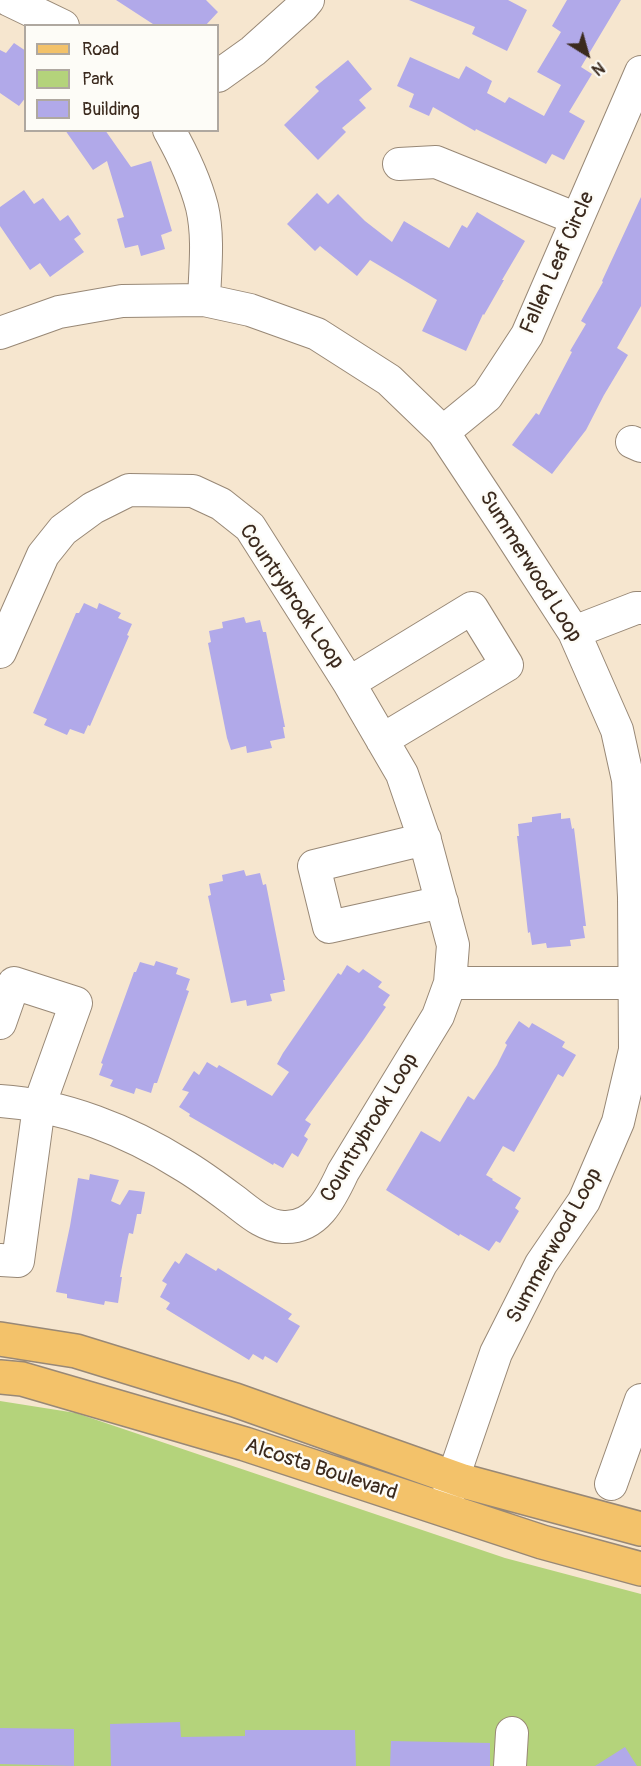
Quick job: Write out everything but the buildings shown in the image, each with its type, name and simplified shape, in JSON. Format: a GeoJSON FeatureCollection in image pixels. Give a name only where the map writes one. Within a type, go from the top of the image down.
{"type":"FeatureCollection","features":[{"type":"Feature","properties":{"kind":"main road","name":"Alcosta Boulevard"},"geometry":{"type":"LineString","coordinates":[[0,1339],[76,1351],[235,1401],[453,1478],[641,1529]]}},
{"type":"Feature","properties":{"kind":"main road","name":"Alcosta Boulevard"},"geometry":{"type":"LineString","coordinates":[[0,1377],[22,1379],[245,1444],[542,1542],[641,1569]]}},
{"type":"Feature","properties":{"kind":"street"},"geometry":{"type":"LineString","coordinates":[[9,0],[59,24]]}},
{"type":"Feature","properties":{"kind":"street"},"geometry":{"type":"LineString","coordinates":[[219,75],[253,51],[308,0]]}},
{"type":"Feature","properties":{"kind":"street","name":"Fallen Leaf Circle"},"geometry":{"type":"LineString","coordinates":[[443,432],[487,396],[527,335],[641,72]]}},
{"type":"Feature","properties":{"kind":"street"},"geometry":{"type":"LineString","coordinates":[[170,132],[184,156],[202,208],[206,241],[204,300]]}},
{"type":"Feature","properties":{"kind":"street"},"geometry":{"type":"LineString","coordinates":[[399,164],[436,162],[577,219]]}},
{"type":"Feature","properties":{"kind":"street","name":"Summerwood Loop"},"geometry":{"type":"LineString","coordinates":[[2,327],[59,312],[122,301],[204,300],[250,310],[317,334],[389,380],[443,432],[574,632],[617,730],[628,780],[638,983],[635,1050],[618,1122],[584,1201],[541,1264],[496,1353],[453,1478],[445,1510]]}},
{"type":"Feature","properties":{"kind":"street","name":"Countrybrook Loop"},"geometry":{"type":"LineString","coordinates":[[0,652],[43,555],[63,530],[93,508],[129,490],[193,491],[221,504],[250,527],[349,683],[402,774],[425,838],[453,945],[450,983],[438,1016],[334,1190],[313,1219],[303,1224],[283,1227],[258,1218],[185,1166],[159,1150],[129,1136],[74,1114],[39,1106],[0,1101]]}},
{"type":"Feature","properties":{"kind":"street"},"geometry":{"type":"LineString","coordinates":[[349,683],[472,608],[507,665],[382,741]]}},
{"type":"Feature","properties":{"kind":"street"},"geometry":{"type":"LineString","coordinates":[[574,632],[641,608]]}},
{"type":"Feature","properties":{"kind":"street"},"geometry":{"type":"LineString","coordinates":[[425,838],[314,866],[329,927],[442,902]]}},
{"type":"Feature","properties":{"kind":"street"},"geometry":{"type":"LineString","coordinates":[[0,1023],[14,983],[76,1003],[39,1106],[18,1262],[0,1260]]}},
{"type":"Feature","properties":{"kind":"street"},"geometry":{"type":"LineString","coordinates":[[450,983],[638,983]]}},
{"type":"Feature","properties":{"kind":"street"},"geometry":{"type":"LineString","coordinates":[[610,1484],[641,1400]]}},
{"type":"Feature","properties":{"kind":"street"},"geometry":{"type":"LineString","coordinates":[[510,1766],[512,1733]]}},
{"type":"Feature","properties":{"kind":"green space"},"geometry":{"type":"Polygon","coordinates":[[[0,1401],[76,1413],[505,1558],[641,1594],[641,1766],[0,1766],[0,1401]]]}}]}
